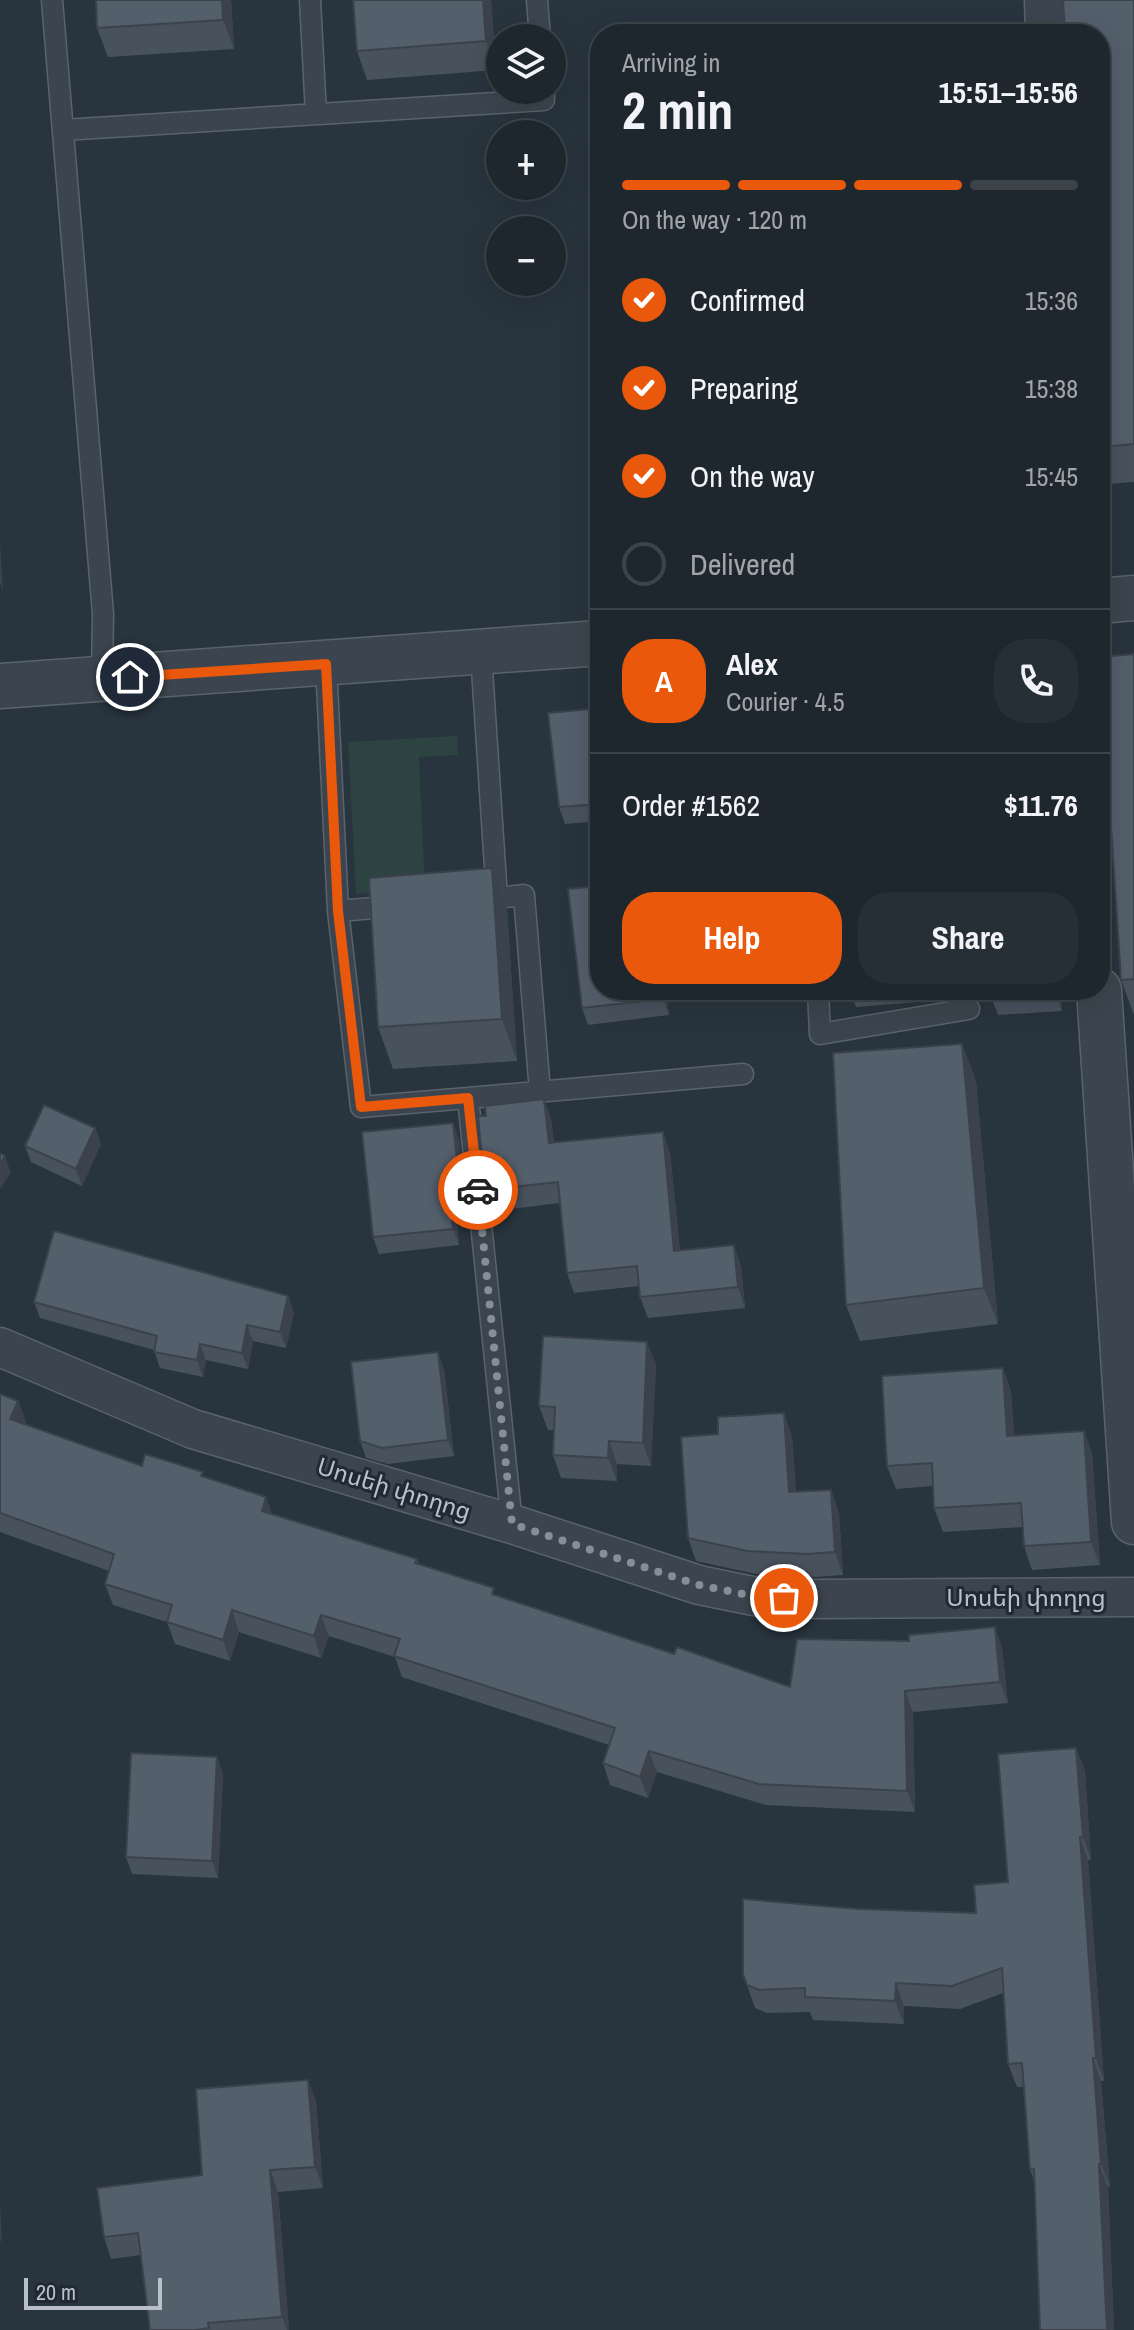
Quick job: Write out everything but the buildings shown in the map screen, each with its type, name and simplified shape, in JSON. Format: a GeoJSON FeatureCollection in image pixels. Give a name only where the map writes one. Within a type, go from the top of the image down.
{"type":"FeatureCollection","features":[{"type":"Feature","properties":{"kind":"street"},"geometry":{"type":"LineString","coordinates":[[1044,0],[1045,24]]}},
{"type":"Feature","properties":{"kind":"street"},"geometry":{"type":"LineString","coordinates":[[1110,600],[1134,598]]}},
{"type":"Feature","properties":{"kind":"street"},"geometry":{"type":"LineString","coordinates":[[0,686],[590,644]]}},
{"type":"Feature","properties":{"kind":"street"},"geometry":{"type":"LineString","coordinates":[[1100,1000],[1134,1522]]}},
{"type":"Feature","properties":{"kind":"street","name":"Սոսեի փողոց"},"geometry":{"type":"LineString","coordinates":[[0,1347],[193,1429],[512,1524],[699,1585],[753,1596],[815,1599],[1134,1597]]}},
{"type":"Feature","properties":{"kind":"lane"},"geometry":{"type":"LineString","coordinates":[[52,0],[103,614],[102,679]]}},
{"type":"Feature","properties":{"kind":"lane"},"geometry":{"type":"LineString","coordinates":[[310,0],[316,114]]}},
{"type":"Feature","properties":{"kind":"lane"},"geometry":{"type":"LineString","coordinates":[[537,0],[539,24]]}},
{"type":"Feature","properties":{"kind":"lane"},"geometry":{"type":"LineString","coordinates":[[63,130],[486,104]]}},
{"type":"Feature","properties":{"kind":"lane"},"geometry":{"type":"LineString","coordinates":[[481,654],[497,898]]}},
{"type":"Feature","properties":{"kind":"lane"},"geometry":{"type":"LineString","coordinates":[[326,664],[338,911],[361,1107],[743,1074]]}},
{"type":"Feature","properties":{"kind":"lane"},"geometry":{"type":"LineString","coordinates":[[452,902],[524,895],[540,1092]]}},
{"type":"Feature","properties":{"kind":"lane"},"geometry":{"type":"LineString","coordinates":[[338,911],[421,904]]}},
{"type":"Feature","properties":{"kind":"lane"},"geometry":{"type":"LineString","coordinates":[[818,1000],[820,1034],[969,1009]]}},
{"type":"Feature","properties":{"kind":"lane"},"geometry":{"type":"LineString","coordinates":[[468,1098],[512,1524]]}},
{"type":"Feature","properties":{"kind":"green space"},"geometry":{"type":"Polygon","coordinates":[[[457,736],[458,755],[419,757],[425,890],[356,894],[348,742],[457,736]]]}},
{"type":"Feature","properties":{"kind":"way so far"},"geometry":{"type":"LineString","coordinates":[[478,1190],[512,1524],[699,1585],[753,1596],[784,1598]]}},
{"type":"Feature","properties":{"kind":"route"},"geometry":{"type":"LineString","coordinates":[[130,677],[326,664],[338,911],[361,1107],[468,1098],[478,1190]]}}]}
